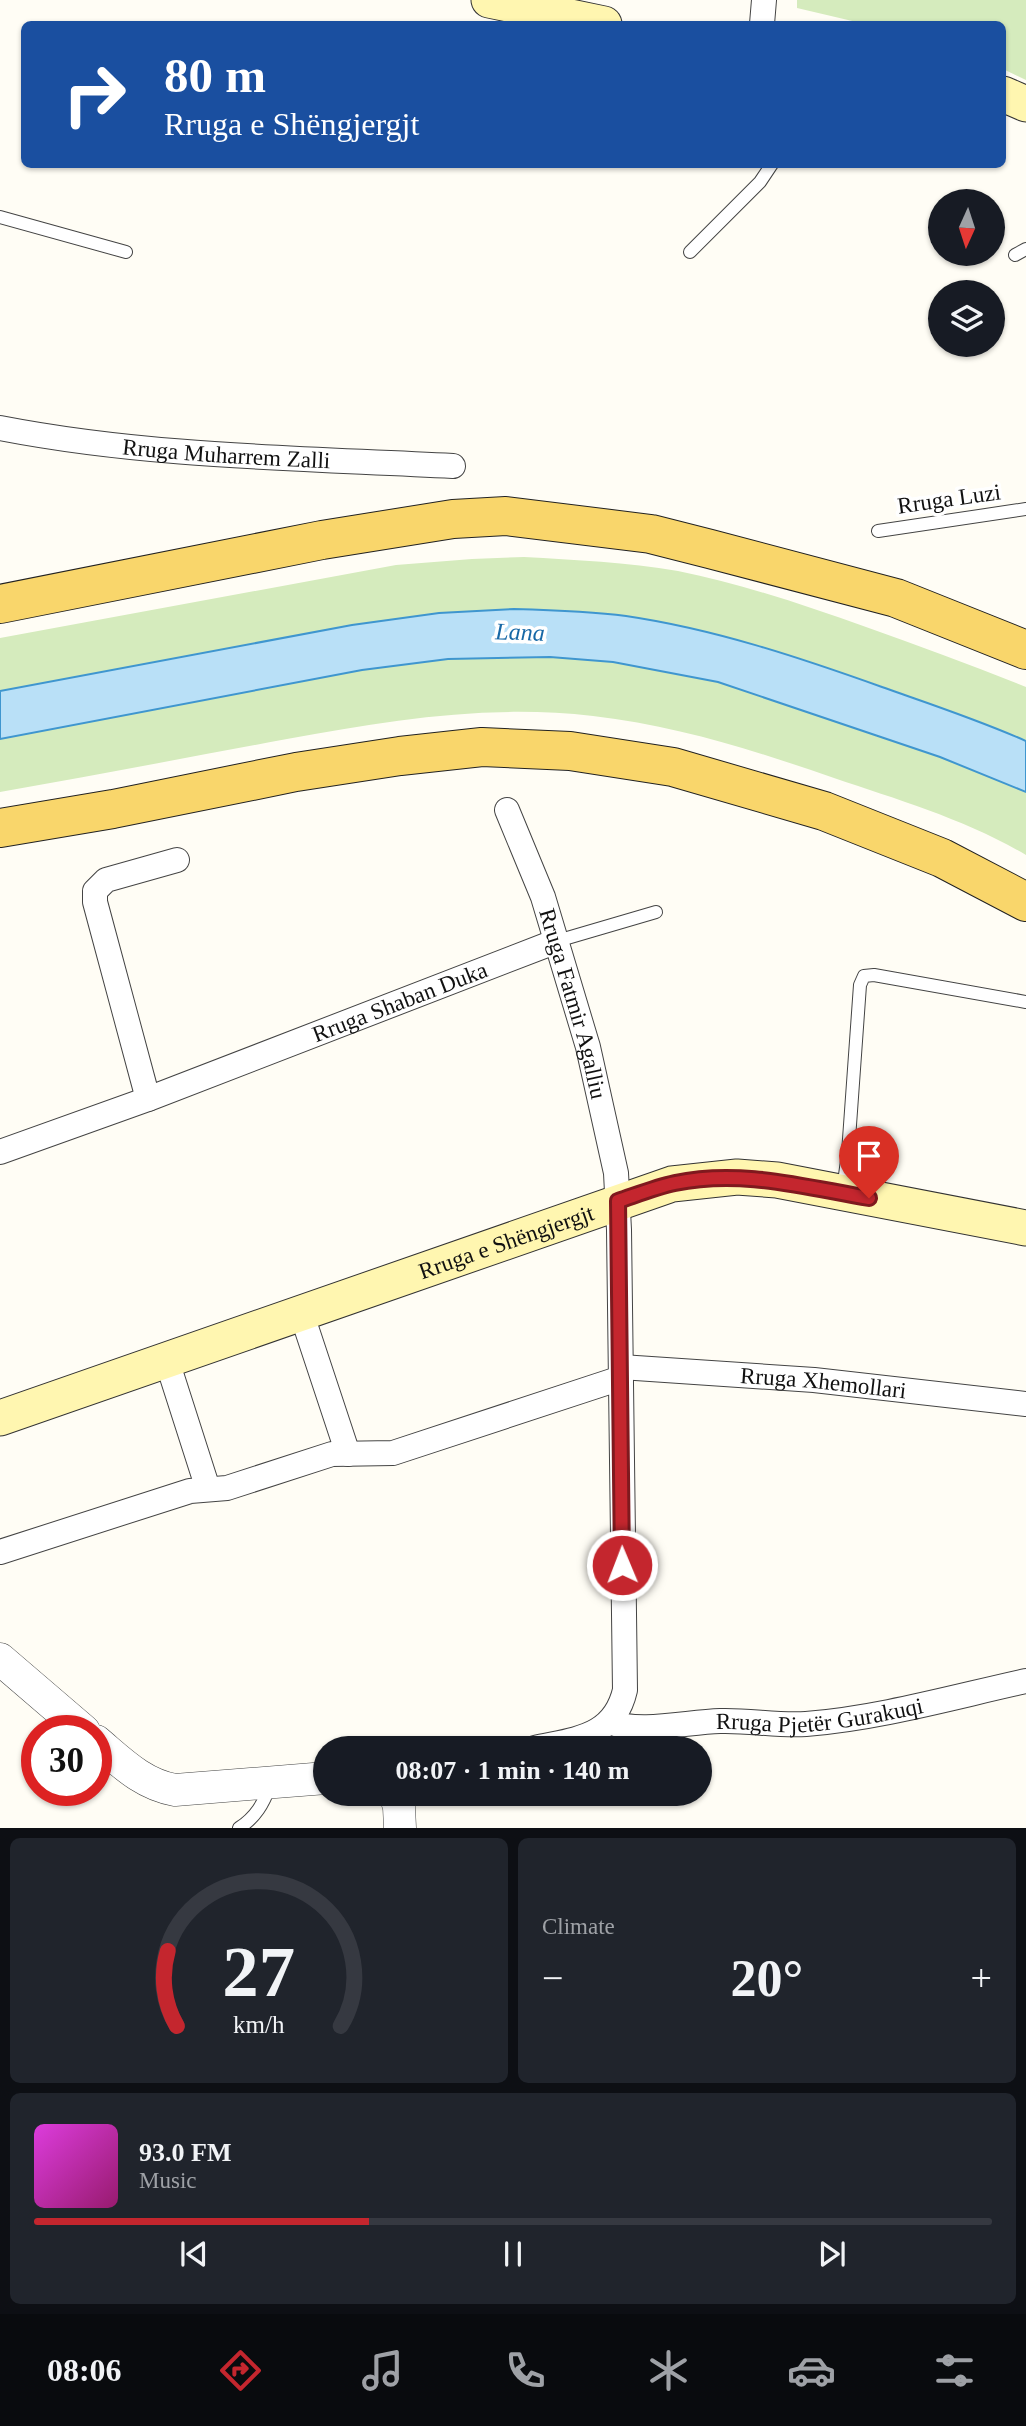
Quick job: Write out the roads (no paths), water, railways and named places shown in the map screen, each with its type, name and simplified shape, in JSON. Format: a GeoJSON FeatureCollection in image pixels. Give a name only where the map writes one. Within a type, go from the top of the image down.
{"type":"FeatureCollection","features":[{"type":"Feature","properties":{"kind":"main road"},"geometry":{"type":"LineString","coordinates":[[502,7],[586,21]]}},
{"type":"Feature","properties":{"kind":"main road"},"geometry":{"type":"LineString","coordinates":[[1006,95],[1026,104]]}},
{"type":"Feature","properties":{"kind":"main road"},"geometry":{"type":"LineString","coordinates":[[0,604],[322,540],[453,519],[506,516],[651,534],[710,549],[896,598],[1026,650]]}},
{"type":"Feature","properties":{"kind":"main road"},"geometry":{"type":"LineString","coordinates":[[0,828],[113,809],[296,772],[400,756],[482,747],[570,751],[673,766],[824,811],[942,858],[1026,902]]}},
{"type":"Feature","properties":{"kind":"main road","name":"Rruga e Shëngjergjt"},"geometry":{"type":"LineString","coordinates":[[0,1418],[672,1184],[737,1177],[777,1180],[1026,1228]]}},
{"type":"Feature","properties":{"kind":"street"},"geometry":{"type":"LineString","coordinates":[[762,21],[764,0]]}},
{"type":"Feature","properties":{"kind":"street","name":"Rruga Muharrem Zalli"},"geometry":{"type":"LineString","coordinates":[[0,428],[60,439],[167,450],[453,466]]}},
{"type":"Feature","properties":{"kind":"street","name":"Rruga Fatmir Agalliu"},"geometry":{"type":"LineString","coordinates":[[508,810],[543,897],[589,1047],[616,1173],[618,1201]]}},
{"type":"Feature","properties":{"kind":"street"},"geometry":{"type":"LineString","coordinates":[[148,1099],[95,902],[95,891],[106,880],[177,859]]}},
{"type":"Feature","properties":{"kind":"street","name":"Rruga Shaban Duka"},"geometry":{"type":"LineString","coordinates":[[0,1152],[148,1099],[557,941]]}},
{"type":"Feature","properties":{"kind":"street"},"geometry":{"type":"LineString","coordinates":[[588,1736],[610,1722],[621,1706],[625,1690],[618,1201]]}},
{"type":"Feature","properties":{"kind":"street"},"geometry":{"type":"LineString","coordinates":[[302,1315],[348,1454]]}},
{"type":"Feature","properties":{"kind":"street"},"geometry":{"type":"LineString","coordinates":[[167,1361],[208,1489]]}},
{"type":"Feature","properties":{"kind":"street"},"geometry":{"type":"LineString","coordinates":[[0,1552],[190,1491],[227,1488],[332,1454],[393,1453],[621,1373]]}},
{"type":"Feature","properties":{"kind":"street","name":"Rruga Xhemollari"},"geometry":{"type":"LineString","coordinates":[[621,1373],[814,1380],[1026,1404]]}},
{"type":"Feature","properties":{"kind":"street"},"geometry":{"type":"LineString","coordinates":[[0,1658],[66,1715]]}},
{"type":"Feature","properties":{"kind":"street","name":"Rruga Pjetër Gurakuqi"},"geometry":{"type":"LineString","coordinates":[[610,1722],[624,1727],[642,1728],[723,1720],[804,1724],[877,1714],[1026,1681]]}},
{"type":"Feature","properties":{"kind":"street"},"geometry":{"type":"LineString","coordinates":[[112,1755],[136,1776],[155,1786],[175,1790],[313,1779]]}},
{"type":"Feature","properties":{"kind":"street"},"geometry":{"type":"LineString","coordinates":[[399,1806],[400,1828]]}},
{"type":"Feature","properties":{"kind":"lane"},"geometry":{"type":"LineString","coordinates":[[690,252],[760,182],[769,168]]}},
{"type":"Feature","properties":{"kind":"lane"},"geometry":{"type":"LineString","coordinates":[[0,217],[126,252]]}},
{"type":"Feature","properties":{"kind":"lane","name":"Rruga Luzi"},"geometry":{"type":"LineString","coordinates":[[878,531],[1026,509]]}},
{"type":"Feature","properties":{"kind":"lane","name":"Rruga Shaban Duka"},"geometry":{"type":"LineString","coordinates":[[557,941],[656,912]]}},
{"type":"Feature","properties":{"kind":"lane"},"geometry":{"type":"LineString","coordinates":[[842,1193],[848,1153],[860,985],[863,976],[874,975],[1026,1002]]}},
{"type":"Feature","properties":{"kind":"lane"},"geometry":{"type":"LineString","coordinates":[[239,1828],[251,1820],[263,1803],[271,1782]]}},
{"type":"Feature","properties":{"kind":"water","name":"Lana"},"geometry":{"type":"Polygon","coordinates":[[[514,609],[612,614],[691,628],[787,655],[936,706],[1026,741],[1026,792],[940,757],[718,682],[613,662],[550,657],[448,659],[362,670],[0,739],[0,691],[352,625],[439,613],[514,609]]]}}]}
